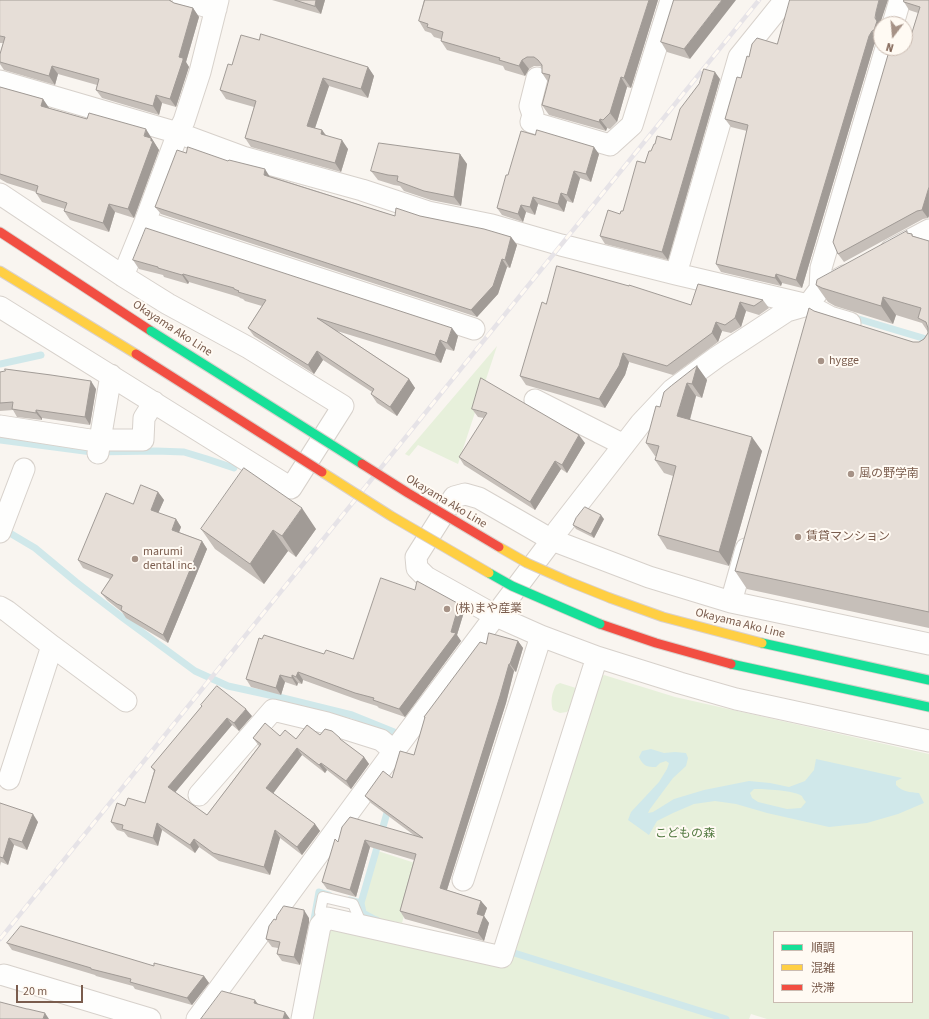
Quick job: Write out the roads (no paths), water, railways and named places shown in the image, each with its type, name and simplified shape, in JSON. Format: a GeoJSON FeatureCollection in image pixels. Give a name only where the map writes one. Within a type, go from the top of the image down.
{"type":"FeatureCollection","features":[{"type":"Feature","properties":{"kind":"main road","name":"Okayama Ako Line"},"geometry":{"type":"LineString","coordinates":[[0,232],[408,493],[527,563],[610,598],[663,617],[744,639],[929,680]]}},
{"type":"Feature","properties":{"kind":"main road"},"geometry":{"type":"LineString","coordinates":[[0,271],[136,354],[398,520],[512,586],[600,624],[656,643],[737,666],[929,707]]}},
{"type":"Feature","properties":{"kind":"street"},"geometry":{"type":"LineString","coordinates":[[123,276],[184,121],[200,72],[212,6],[183,0]]}},
{"type":"Feature","properties":{"kind":"street"},"geometry":{"type":"LineString","coordinates":[[537,78],[530,106],[532,115],[531,122],[610,145],[632,125],[671,0]]}},
{"type":"Feature","properties":{"kind":"street"},"geometry":{"type":"LineString","coordinates":[[676,274],[739,57],[785,0]]}},
{"type":"Feature","properties":{"kind":"street"},"geometry":{"type":"LineString","coordinates":[[895,16],[900,0]]}},
{"type":"Feature","properties":{"kind":"street"},"geometry":{"type":"LineString","coordinates":[[813,307],[821,268],[884,56]]}},
{"type":"Feature","properties":{"kind":"street"},"geometry":{"type":"LineString","coordinates":[[0,81],[178,133],[243,157],[362,190],[428,212],[492,225],[561,245],[813,307],[830,317],[868,329]]}},
{"type":"Feature","properties":{"kind":"street"},"geometry":{"type":"LineString","coordinates":[[0,194],[123,276],[168,304],[248,348],[343,406],[291,488],[0,307]]}},
{"type":"Feature","properties":{"kind":"street"},"geometry":{"type":"LineString","coordinates":[[145,222],[474,329]]}},
{"type":"Feature","properties":{"kind":"street"},"geometry":{"type":"LineString","coordinates":[[197,1019],[558,530],[641,423],[672,390],[717,357],[787,311],[813,307],[868,263],[929,230]]}},
{"type":"Feature","properties":{"kind":"street"},"geometry":{"type":"LineString","coordinates":[[99,448],[111,375]]}},
{"type":"Feature","properties":{"kind":"street"},"geometry":{"type":"LineString","coordinates":[[535,400],[624,446]]}},
{"type":"Feature","properties":{"kind":"street"},"geometry":{"type":"LineString","coordinates":[[99,448],[143,440],[144,418],[154,402]]}},
{"type":"Feature","properties":{"kind":"street"},"geometry":{"type":"LineString","coordinates":[[0,426],[90,440],[99,448]]}},
{"type":"Feature","properties":{"kind":"street"},"geometry":{"type":"LineString","coordinates":[[1,530],[24,469]]}},
{"type":"Feature","properties":{"kind":"street"},"geometry":{"type":"LineString","coordinates":[[929,644],[731,602],[649,577],[552,540],[479,498],[465,494],[454,497],[416,557],[417,568],[426,577],[496,616],[541,636],[597,657],[736,699],[929,741]]}},
{"type":"Feature","properties":{"kind":"street"},"geometry":{"type":"LineString","coordinates":[[731,602],[751,530]]}},
{"type":"Feature","properties":{"kind":"street"},"geometry":{"type":"LineString","coordinates":[[0,607],[126,701]]}},
{"type":"Feature","properties":{"kind":"street"},"geometry":{"type":"LineString","coordinates":[[463,880],[541,636]]}},
{"type":"Feature","properties":{"kind":"street"},"geometry":{"type":"LineString","coordinates":[[9,779],[52,646]]}},
{"type":"Feature","properties":{"kind":"street"},"geometry":{"type":"LineString","coordinates":[[302,1019],[320,926],[327,918],[502,957],[597,657]]}},
{"type":"Feature","properties":{"kind":"street"},"geometry":{"type":"LineString","coordinates":[[199,794],[273,710],[326,723],[381,740],[394,751]]}},
{"type":"Feature","properties":{"kind":"street"},"geometry":{"type":"LineString","coordinates":[[4,975],[150,1019]]}},
{"type":"Feature","properties":{"kind":"water"},"geometry":{"type":"Polygon","coordinates":[[[651,749],[664,753],[686,753],[688,758],[686,766],[673,778],[648,813],[653,812],[674,799],[704,790],[749,781],[789,787],[805,781],[814,770],[816,759],[902,778],[896,781],[896,785],[909,792],[919,793],[924,803],[898,814],[867,823],[829,827],[767,813],[736,804],[715,801],[694,804],[657,821],[649,835],[628,820],[631,812],[659,782],[669,763],[666,761],[660,763],[656,767],[650,767],[642,762],[639,757],[642,751],[651,749]],[[754,789],[750,793],[752,798],[758,802],[787,809],[801,808],[806,802],[802,796],[793,792],[754,789]]]}},
{"type":"Feature","properties":{"kind":"waterway"},"geometry":{"type":"LineString","coordinates":[[852,317],[929,340]]}},
{"type":"Feature","properties":{"kind":"waterway"},"geometry":{"type":"LineString","coordinates":[[0,364],[41,355]]}},
{"type":"Feature","properties":{"kind":"waterway"},"geometry":{"type":"LineString","coordinates":[[0,440],[92,452],[184,452],[234,468]]}},
{"type":"Feature","properties":{"kind":"waterway"},"geometry":{"type":"LineString","coordinates":[[3,529],[35,548],[76,582],[195,671],[228,686],[352,715],[394,732]]}},
{"type":"Feature","properties":{"kind":"waterway"},"geometry":{"type":"LineString","coordinates":[[349,900],[361,903],[389,806]]}},
{"type":"Feature","properties":{"kind":"waterway"},"geometry":{"type":"LineString","coordinates":[[313,925],[319,892],[329,895]]}},
{"type":"Feature","properties":{"kind":"waterway"},"geometry":{"type":"LineString","coordinates":[[361,903],[363,913],[377,920]]}},
{"type":"Feature","properties":{"kind":"waterway"},"geometry":{"type":"LineString","coordinates":[[511,952],[726,1019]]}},
{"type":"Feature","properties":{"kind":"railway"},"geometry":{"type":"LineString","coordinates":[[0,939],[759,0]]}},
{"type":"Feature","properties":{"kind":"place","name":"hygge"},"geometry":{"type":"Point","coordinates":[821,361]}},
{"type":"Feature","properties":{"kind":"place","name":"風の野学南"},"geometry":{"type":"Point","coordinates":[851,474]}},
{"type":"Feature","properties":{"kind":"place","name":"賃貸マンション"},"geometry":{"type":"Point","coordinates":[798,537]}},
{"type":"Feature","properties":{"kind":"place","name":"marumi dental inc."},"geometry":{"type":"Point","coordinates":[135,559]}},
{"type":"Feature","properties":{"kind":"place","name":"(株)まや産業"},"geometry":{"type":"Point","coordinates":[447,609]}},
{"type":"Feature","properties":{"kind":"park label","name":"こどもの森"},"geometry":{"type":"Point","coordinates":[685,834]}}]}
